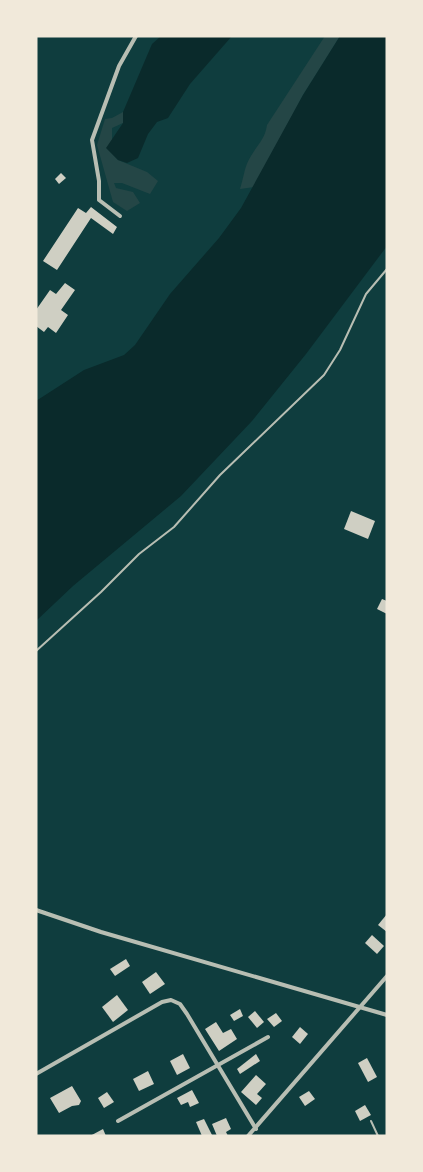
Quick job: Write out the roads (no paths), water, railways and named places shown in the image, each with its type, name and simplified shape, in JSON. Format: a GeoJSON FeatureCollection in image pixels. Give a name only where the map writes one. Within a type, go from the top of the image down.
{"type":"FeatureCollection","features":[{"type":"Feature","properties":{"kind":"street"},"geometry":{"type":"LineString","coordinates":[[120,216],[99,200],[99,181],[92,140],[119,66],[136,36]]}},
{"type":"Feature","properties":{"kind":"street"},"geometry":{"type":"LineString","coordinates":[[36,910],[101,932],[387,1015]]}},
{"type":"Feature","properties":{"kind":"street"},"geometry":{"type":"LineString","coordinates":[[248,1136],[256,1129],[358,1007],[387,976]]}},
{"type":"Feature","properties":{"kind":"street"},"geometry":{"type":"LineString","coordinates":[[36,1074],[162,1002],[171,1000],[180,1004],[188,1014],[256,1129]]}},
{"type":"Feature","properties":{"kind":"street"},"geometry":{"type":"LineString","coordinates":[[118,1121],[268,1037]]}},
{"type":"Feature","properties":{"kind":"lane"},"geometry":{"type":"LineString","coordinates":[[36,651],[101,592],[138,554],[174,527],[220,475],[324,375],[340,350],[366,294],[387,269]]}},
{"type":"Feature","properties":{"kind":"lane"},"geometry":{"type":"LineString","coordinates":[[372,1122],[378,1136]]}}]}
